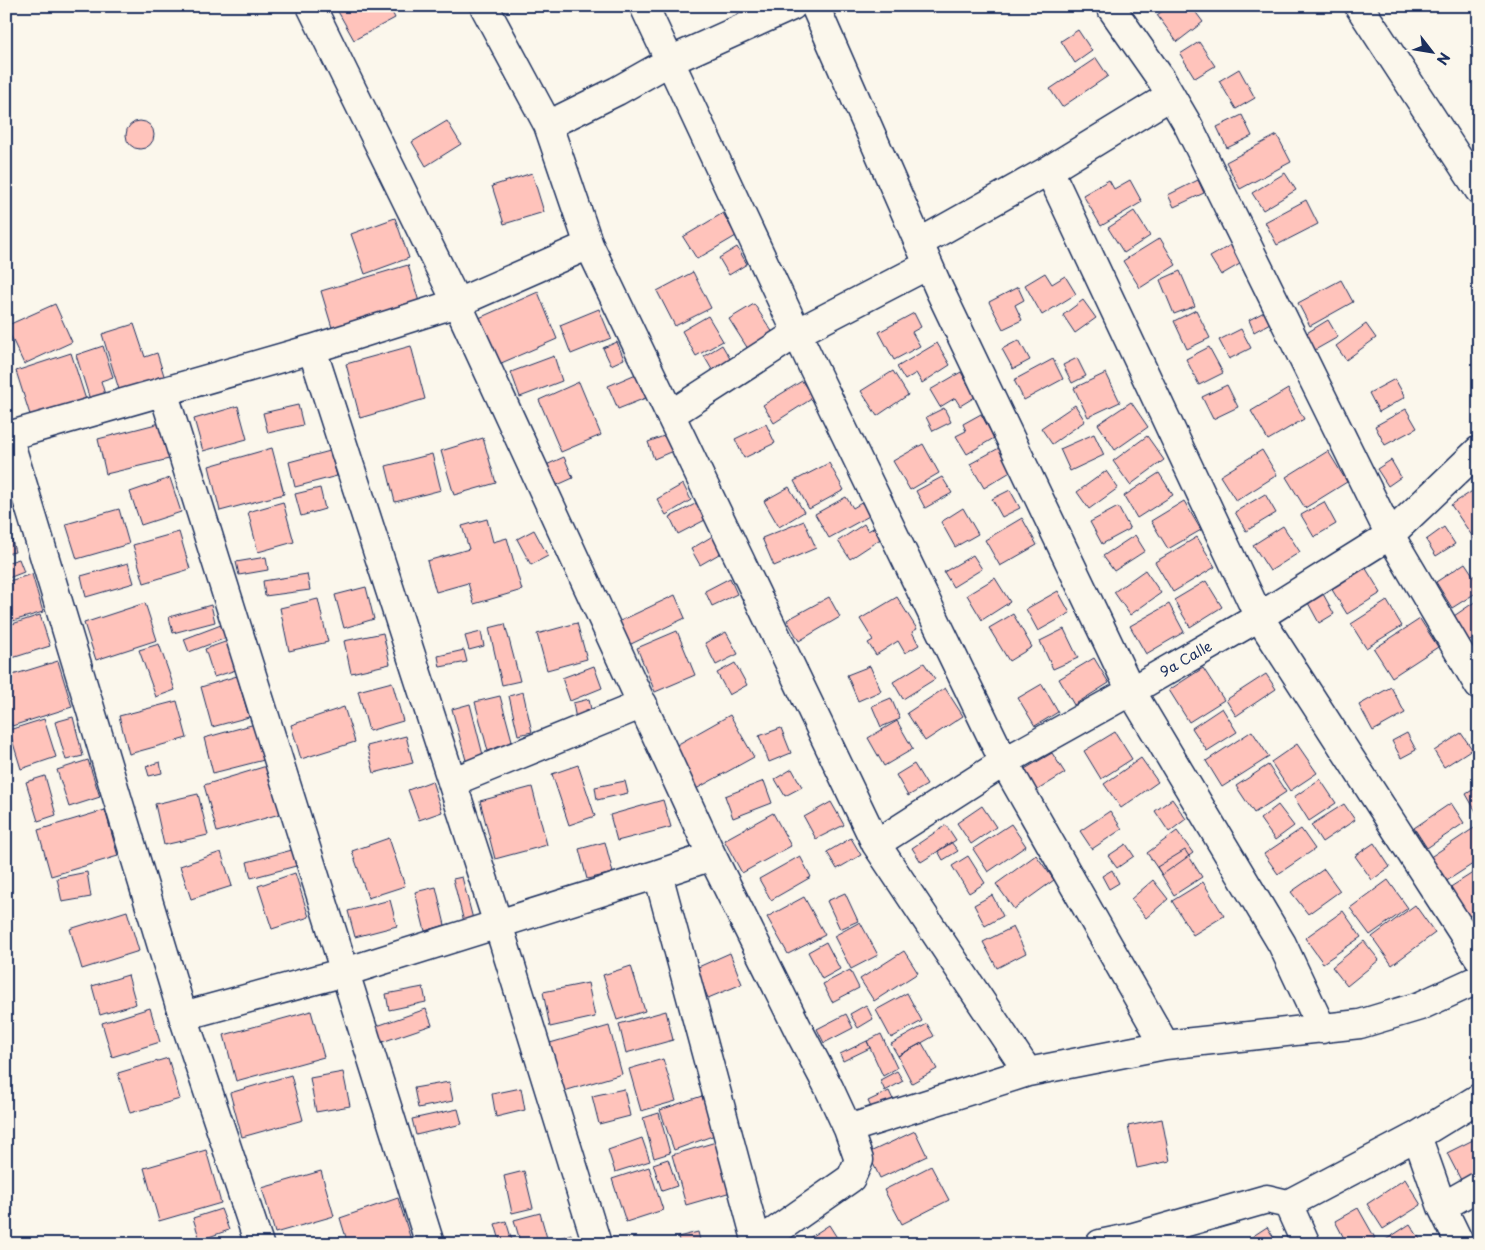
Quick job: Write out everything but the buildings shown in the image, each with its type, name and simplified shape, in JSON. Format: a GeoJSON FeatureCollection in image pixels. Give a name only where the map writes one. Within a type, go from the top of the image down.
{"type":"FeatureCollection","features":[{"type":"Feature","properties":{"kind":"street"},"geometry":{"type":"LineString","coordinates":[[311,6],[458,303],[712,856],[848,1129],[859,1160],[851,1178],[757,1244],[658,874]]}},
{"type":"Feature","properties":{"kind":"street"},"geometry":{"type":"LineString","coordinates":[[484,6],[548,125],[589,245],[876,844],[1028,1072]]}},
{"type":"Feature","properties":{"kind":"street"},"geometry":{"type":"LineString","coordinates":[[644,6],[797,333],[1004,762],[1165,1045]]}},
{"type":"Feature","properties":{"kind":"street"},"geometry":{"type":"LineString","coordinates":[[548,125],[617,91],[670,61],[792,6]]}},
{"type":"Feature","properties":{"kind":"street"},"geometry":{"type":"LineString","coordinates":[[815,6],[924,254],[1131,691],[1282,944],[1322,1028]]}},
{"type":"Feature","properties":{"kind":"street"},"geometry":{"type":"LineString","coordinates":[[1110,6],[1161,79],[1188,125],[1390,535],[1479,686]]}},
{"type":"Feature","properties":{"kind":"street"},"geometry":{"type":"LineString","coordinates":[[1359,6],[1479,190]]}},
{"type":"Feature","properties":{"kind":"street"},"geometry":{"type":"LineString","coordinates":[[670,415],[924,254],[1049,170],[1170,96]]}},
{"type":"Feature","properties":{"kind":"street"},"geometry":{"type":"LineString","coordinates":[[1049,170],[1259,617],[1479,958]]}},
{"type":"Feature","properties":{"kind":"street"},"geometry":{"type":"LineString","coordinates":[[259,1244],[183,1016],[8,436],[312,349],[458,303],[589,245]]}},
{"type":"Feature","properties":{"kind":"street"},"geometry":{"type":"LineString","coordinates":[[312,349],[498,924],[597,1244]]}},
{"type":"Feature","properties":{"kind":"street"},"geometry":{"type":"LineString","coordinates":[[163,391],[430,1244]]}},
{"type":"Feature","properties":{"kind":"street","name":"9a Calle"},"geometry":{"type":"LineString","coordinates":[[876,844],[1004,762],[1259,617],[1390,535],[1479,450]]}},
{"type":"Feature","properties":{"kind":"street"},"geometry":{"type":"LineString","coordinates":[[452,782],[643,704]]}},
{"type":"Feature","properties":{"kind":"street"},"geometry":{"type":"LineString","coordinates":[[183,1016],[345,972],[712,856]]}},
{"type":"Feature","properties":{"kind":"street"},"geometry":{"type":"LineString","coordinates":[[848,1129],[1028,1072],[1165,1045],[1360,1024],[1420,1006],[1479,978]]}},
{"type":"Feature","properties":{"kind":"street"},"geometry":{"type":"LineString","coordinates":[[1100,1244],[1136,1240],[1267,1199],[1288,1204],[1417,1136],[1479,1098]]}},
{"type":"Feature","properties":{"kind":"street"},"geometry":{"type":"LineString","coordinates":[[1417,1136],[1442,1207],[1460,1244]]}},
{"type":"Feature","properties":{"kind":"street"},"geometry":{"type":"LineString","coordinates":[[1442,1207],[1479,1186]]}},
{"type":"Feature","properties":{"kind":"street"},"geometry":{"type":"LineString","coordinates":[[1288,1204],[1306,1244]]}}]}
